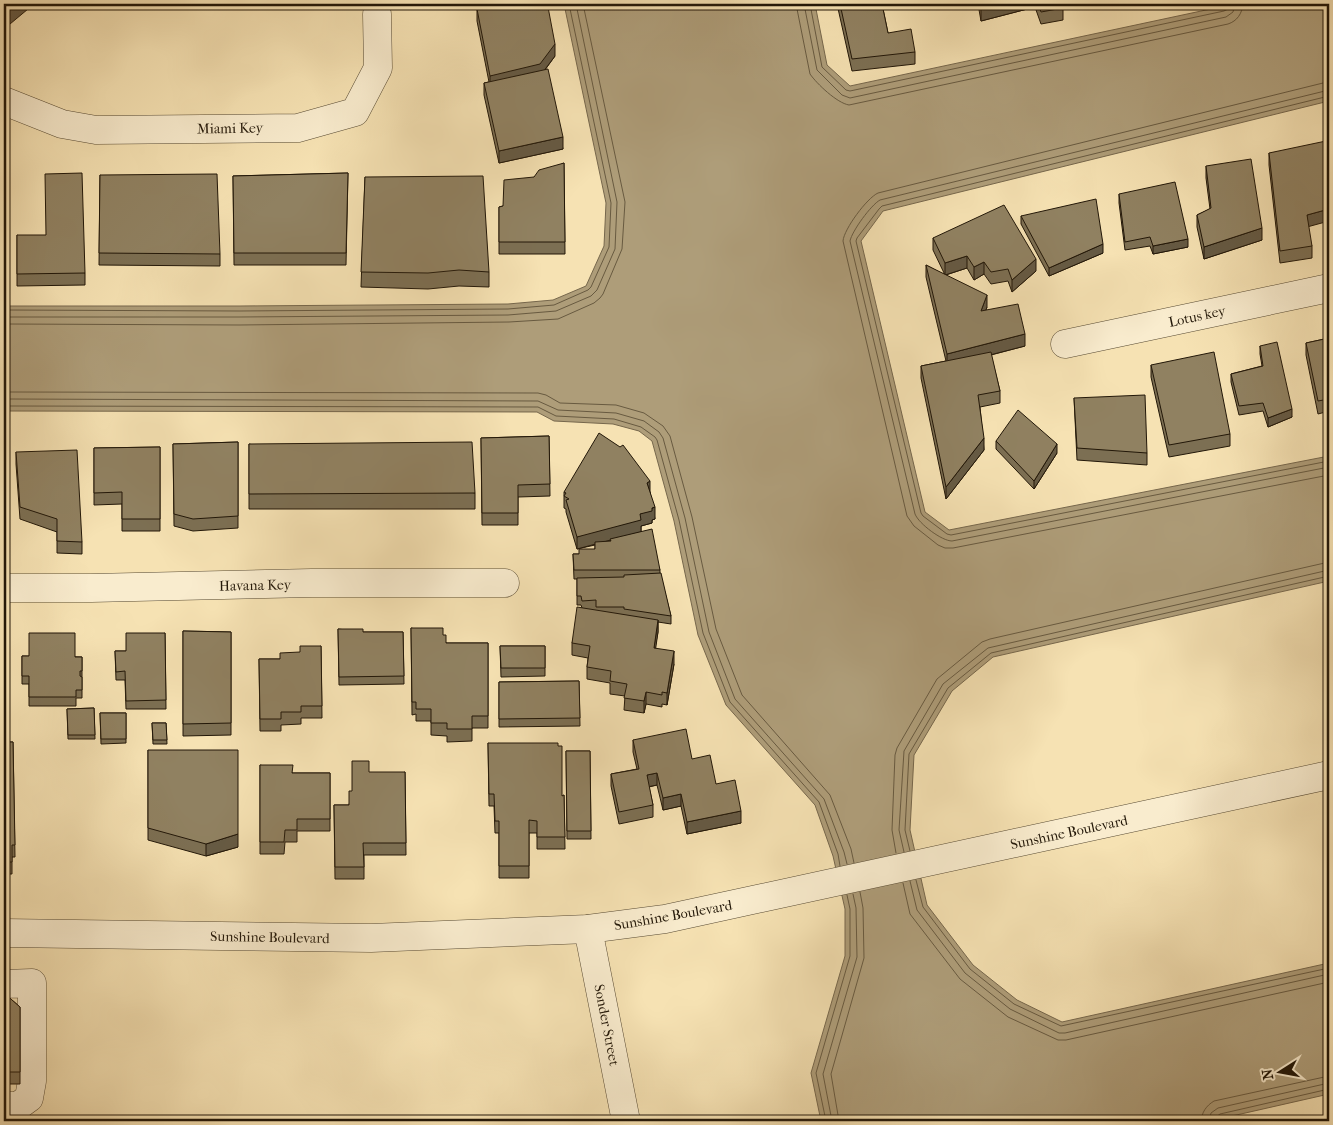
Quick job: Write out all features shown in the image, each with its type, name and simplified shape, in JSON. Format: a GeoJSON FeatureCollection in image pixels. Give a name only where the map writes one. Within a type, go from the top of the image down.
{"type":"FeatureCollection","features":[{"type":"Feature","properties":{"kind":"street","name":"Miami Key"},"geometry":{"type":"LineString","coordinates":[[4,101],[62,124],[96,130],[298,128],[355,112],[378,68],[378,14]]}},
{"type":"Feature","properties":{"kind":"street","name":"Lotus key"},"geometry":{"type":"LineString","coordinates":[[1065,344],[1329,288]]}},
{"type":"Feature","properties":{"kind":"street","name":"Havana Key"},"geometry":{"type":"LineString","coordinates":[[4,588],[312,583],[506,583]]}},
{"type":"Feature","properties":{"kind":"street","name":"Sunshine Boulevard"},"geometry":{"type":"LineString","coordinates":[[4,933],[371,938],[588,929],[665,919],[1329,775]]}},
{"type":"Feature","properties":{"kind":"street","name":"Sonder Street"},"geometry":{"type":"LineString","coordinates":[[588,929],[626,1121]]}},
{"type":"Feature","properties":{"kind":"street"},"geometry":{"type":"LineString","coordinates":[[4,984],[32,983],[32,1081],[29,1098],[11,1106]]}},
{"type":"Feature","properties":{"kind":"water"},"geometry":{"type":"Polygon","coordinates":[[[564,4],[815,4],[827,65],[850,86],[1234,4],[1329,4],[1329,101],[883,211],[861,241],[925,512],[949,530],[1329,456],[1329,581],[993,657],[952,691],[914,755],[910,830],[927,905],[973,965],[1017,1000],[1062,1022],[1329,963],[1329,1094],[1210,1121],[821,1121],[811,1073],[845,956],[845,909],[833,856],[815,805],[726,705],[698,635],[674,521],[652,441],[639,431],[613,424],[554,421],[537,412],[4,411],[4,306],[508,304],[553,300],[586,286],[604,246],[606,203],[564,4]]]}},
{"type":"Feature","properties":{"kind":"building"},"geometry":{"type":"Polygon","coordinates":[[[4,4],[15,4],[4,13],[4,4]]]}},
{"type":"Feature","properties":{"kind":"building"},"geometry":{"type":"Polygon","coordinates":[[[497,4],[542,4],[548,7],[555,44],[540,64],[490,76],[477,9],[497,4]]]}},
{"type":"Feature","properties":{"kind":"building"},"geometry":{"type":"Polygon","coordinates":[[[840,4],[882,4],[888,33],[911,29],[915,52],[852,59],[840,4]]]}},
{"type":"Feature","properties":{"kind":"building"},"geometry":{"type":"Polygon","coordinates":[[[980,4],[999,4],[981,9],[980,4]]]}},
{"type":"Feature","properties":{"kind":"building"},"geometry":{"type":"Polygon","coordinates":[[[1038,4],[1062,4],[1063,8],[1041,12],[1038,4]]]}},
{"type":"Feature","properties":{"kind":"building"},"geometry":{"type":"Polygon","coordinates":[[[548,69],[563,137],[499,151],[484,83],[548,69]]]}},
{"type":"Feature","properties":{"kind":"building"},"geometry":{"type":"Polygon","coordinates":[[[1326,141],[1329,156],[1329,209],[1307,215],[1312,246],[1280,251],[1269,153],[1326,141]]]}},
{"type":"Feature","properties":{"kind":"building"},"geometry":{"type":"Polygon","coordinates":[[[1251,159],[1262,228],[1204,247],[1197,215],[1211,208],[1206,166],[1251,159]]]}},
{"type":"Feature","properties":{"kind":"building"},"geometry":{"type":"Polygon","coordinates":[[[564,163],[565,242],[499,242],[499,207],[503,206],[504,180],[534,177],[539,170],[564,163]]]}},
{"type":"Feature","properties":{"kind":"building"},"geometry":{"type":"Polygon","coordinates":[[[82,173],[85,273],[17,274],[17,235],[46,235],[45,174],[82,173]]]}},
{"type":"Feature","properties":{"kind":"building"},"geometry":{"type":"Polygon","coordinates":[[[348,173],[346,253],[234,253],[233,176],[348,173]]]}},
{"type":"Feature","properties":{"kind":"building"},"geometry":{"type":"Polygon","coordinates":[[[217,174],[220,254],[99,253],[100,175],[217,174]]]}},
{"type":"Feature","properties":{"kind":"building"},"geometry":{"type":"Polygon","coordinates":[[[483,176],[489,272],[459,270],[428,273],[361,272],[365,177],[483,176]]]}},
{"type":"Feature","properties":{"kind":"building"},"geometry":{"type":"Polygon","coordinates":[[[1175,182],[1188,239],[1153,246],[1150,237],[1125,242],[1119,194],[1175,182]]]}},
{"type":"Feature","properties":{"kind":"building"},"geometry":{"type":"Polygon","coordinates":[[[1096,199],[1103,244],[1049,268],[1021,216],[1096,199]]]}},
{"type":"Feature","properties":{"kind":"building"},"geometry":{"type":"Polygon","coordinates":[[[1004,205],[1036,259],[1012,280],[1008,269],[991,272],[984,262],[974,267],[967,256],[945,263],[933,238],[1004,205]]]}},
{"type":"Feature","properties":{"kind":"building"},"geometry":{"type":"Polygon","coordinates":[[[926,265],[987,295],[981,311],[1018,304],[1025,334],[947,354],[926,265]]]}},
{"type":"Feature","properties":{"kind":"building"},"geometry":{"type":"Polygon","coordinates":[[[1329,338],[1329,399],[1318,401],[1306,343],[1329,338]]]}},
{"type":"Feature","properties":{"kind":"building"},"geometry":{"type":"Polygon","coordinates":[[[1277,342],[1292,409],[1268,418],[1263,403],[1239,406],[1231,374],[1263,366],[1260,346],[1277,342]]]}},
{"type":"Feature","properties":{"kind":"building"},"geometry":{"type":"Polygon","coordinates":[[[991,352],[1000,391],[978,395],[984,438],[946,487],[921,366],[991,352]]]}},
{"type":"Feature","properties":{"kind":"building"},"geometry":{"type":"Polygon","coordinates":[[[1214,352],[1230,434],[1169,445],[1151,365],[1214,352]]]}},
{"type":"Feature","properties":{"kind":"building"},"geometry":{"type":"Polygon","coordinates":[[[1145,395],[1147,453],[1077,448],[1074,398],[1145,395]]]}},
{"type":"Feature","properties":{"kind":"building"},"geometry":{"type":"Polygon","coordinates":[[[1018,410],[1057,444],[1034,481],[996,441],[1018,410]]]}},
{"type":"Feature","properties":{"kind":"building"},"geometry":{"type":"Polygon","coordinates":[[[599,433],[620,447],[623,445],[650,481],[647,483],[655,507],[652,508],[652,511],[640,514],[641,520],[577,537],[566,500],[569,499],[564,496],[566,493],[564,492],[599,433]]]}},
{"type":"Feature","properties":{"kind":"building"},"geometry":{"type":"Polygon","coordinates":[[[549,436],[550,484],[518,485],[518,513],[482,513],[481,438],[549,436]]]}},
{"type":"Feature","properties":{"kind":"building"},"geometry":{"type":"Polygon","coordinates":[[[238,442],[238,516],[193,519],[174,514],[173,444],[238,442]]]}},
{"type":"Feature","properties":{"kind":"building"},"geometry":{"type":"Polygon","coordinates":[[[472,442],[475,493],[249,494],[249,444],[472,442]]]}},
{"type":"Feature","properties":{"kind":"building"},"geometry":{"type":"Polygon","coordinates":[[[160,447],[160,519],[122,519],[122,492],[94,493],[94,448],[160,447]]]}},
{"type":"Feature","properties":{"kind":"building"},"geometry":{"type":"Polygon","coordinates":[[[77,450],[82,542],[57,541],[57,519],[20,507],[16,452],[77,450]]]}},
{"type":"Feature","properties":{"kind":"building"},"geometry":{"type":"Polygon","coordinates":[[[652,529],[660,570],[574,570],[573,554],[579,554],[579,549],[595,549],[595,542],[611,541],[610,539],[652,529]]]}},
{"type":"Feature","properties":{"kind":"building"},"geometry":{"type":"Polygon","coordinates":[[[661,573],[671,616],[624,609],[624,607],[596,607],[596,600],[582,601],[581,596],[577,596],[577,578],[624,577],[624,575],[661,573]]]}},
{"type":"Feature","properties":{"kind":"building"},"geometry":{"type":"Polygon","coordinates":[[[577,607],[658,620],[654,648],[674,651],[667,693],[662,692],[662,695],[646,692],[644,701],[624,698],[627,684],[610,681],[611,671],[587,667],[590,646],[572,643],[577,607]]]}},
{"type":"Feature","properties":{"kind":"building"},"geometry":{"type":"Polygon","coordinates":[[[411,628],[443,628],[443,635],[446,635],[446,643],[488,643],[488,716],[472,716],[472,729],[447,729],[447,723],[431,723],[431,709],[416,709],[416,702],[412,702],[411,628]]]}},
{"type":"Feature","properties":{"kind":"building"},"geometry":{"type":"Polygon","coordinates":[[[338,629],[363,629],[363,632],[403,632],[404,676],[339,677],[338,629]]]}},
{"type":"Feature","properties":{"kind":"building"},"geometry":{"type":"Polygon","coordinates":[[[183,631],[231,632],[231,723],[183,724],[183,631]]]}},
{"type":"Feature","properties":{"kind":"building"},"geometry":{"type":"Polygon","coordinates":[[[29,633],[75,633],[75,657],[82,657],[80,676],[82,677],[82,690],[76,690],[76,697],[29,697],[29,676],[22,676],[22,656],[29,656],[29,633]]]}},
{"type":"Feature","properties":{"kind":"building"},"geometry":{"type":"Polygon","coordinates":[[[126,633],[165,633],[166,700],[126,701],[125,671],[116,672],[115,651],[126,651],[126,633]]]}},
{"type":"Feature","properties":{"kind":"building"},"geometry":{"type":"Polygon","coordinates":[[[300,646],[321,646],[322,706],[301,706],[301,712],[281,712],[281,719],[260,719],[259,659],[280,659],[280,653],[300,652],[300,646]]]}},
{"type":"Feature","properties":{"kind":"building"},"geometry":{"type":"Polygon","coordinates":[[[500,646],[545,646],[545,668],[501,668],[500,646]]]}},
{"type":"Feature","properties":{"kind":"building"},"geometry":{"type":"Polygon","coordinates":[[[4,660],[8,660],[8,708],[4,708],[4,660]]]}},
{"type":"Feature","properties":{"kind":"building"},"geometry":{"type":"Polygon","coordinates":[[[579,681],[580,718],[499,719],[499,682],[579,681]]]}},
{"type":"Feature","properties":{"kind":"building"},"geometry":{"type":"Polygon","coordinates":[[[94,708],[95,735],[68,735],[67,709],[94,708]]]}},
{"type":"Feature","properties":{"kind":"building"},"geometry":{"type":"Polygon","coordinates":[[[100,713],[126,713],[126,739],[101,739],[100,713]]]}},
{"type":"Feature","properties":{"kind":"building"},"geometry":{"type":"Polygon","coordinates":[[[152,723],[166,723],[167,740],[153,740],[152,723]]]}},
{"type":"Feature","properties":{"kind":"building"},"geometry":{"type":"Polygon","coordinates":[[[686,729],[692,759],[710,755],[716,784],[735,780],[741,811],[687,822],[681,794],[663,798],[657,773],[647,775],[653,805],[619,812],[611,774],[639,769],[633,740],[686,729]]]}},
{"type":"Feature","properties":{"kind":"building"},"geometry":{"type":"Polygon","coordinates":[[[4,742],[13,742],[15,845],[12,845],[12,862],[4,862],[4,742]]]}},
{"type":"Feature","properties":{"kind":"building"},"geometry":{"type":"Polygon","coordinates":[[[488,743],[558,743],[558,746],[562,746],[562,796],[564,795],[565,837],[537,837],[537,821],[529,820],[529,866],[499,866],[499,821],[495,821],[494,794],[489,794],[488,743]]]}},
{"type":"Feature","properties":{"kind":"building"},"geometry":{"type":"Polygon","coordinates":[[[148,750],[238,750],[238,834],[206,844],[148,828],[148,750]]]}},
{"type":"Feature","properties":{"kind":"building"},"geometry":{"type":"Polygon","coordinates":[[[566,751],[590,751],[591,831],[567,831],[566,751]]]}},
{"type":"Feature","properties":{"kind":"building"},"geometry":{"type":"Polygon","coordinates":[[[352,761],[369,761],[369,772],[405,772],[406,843],[363,843],[364,867],[335,867],[334,805],[349,805],[349,791],[352,791],[352,761]]]}},
{"type":"Feature","properties":{"kind":"building"},"geometry":{"type":"Polygon","coordinates":[[[260,765],[293,765],[292,773],[330,773],[330,819],[297,819],[297,830],[285,830],[284,842],[260,842],[260,765]]]}},
{"type":"Feature","properties":{"kind":"building"},"geometry":{"type":"Polygon","coordinates":[[[4,993],[20,1007],[20,1072],[4,1072],[4,993]]]}}]}
